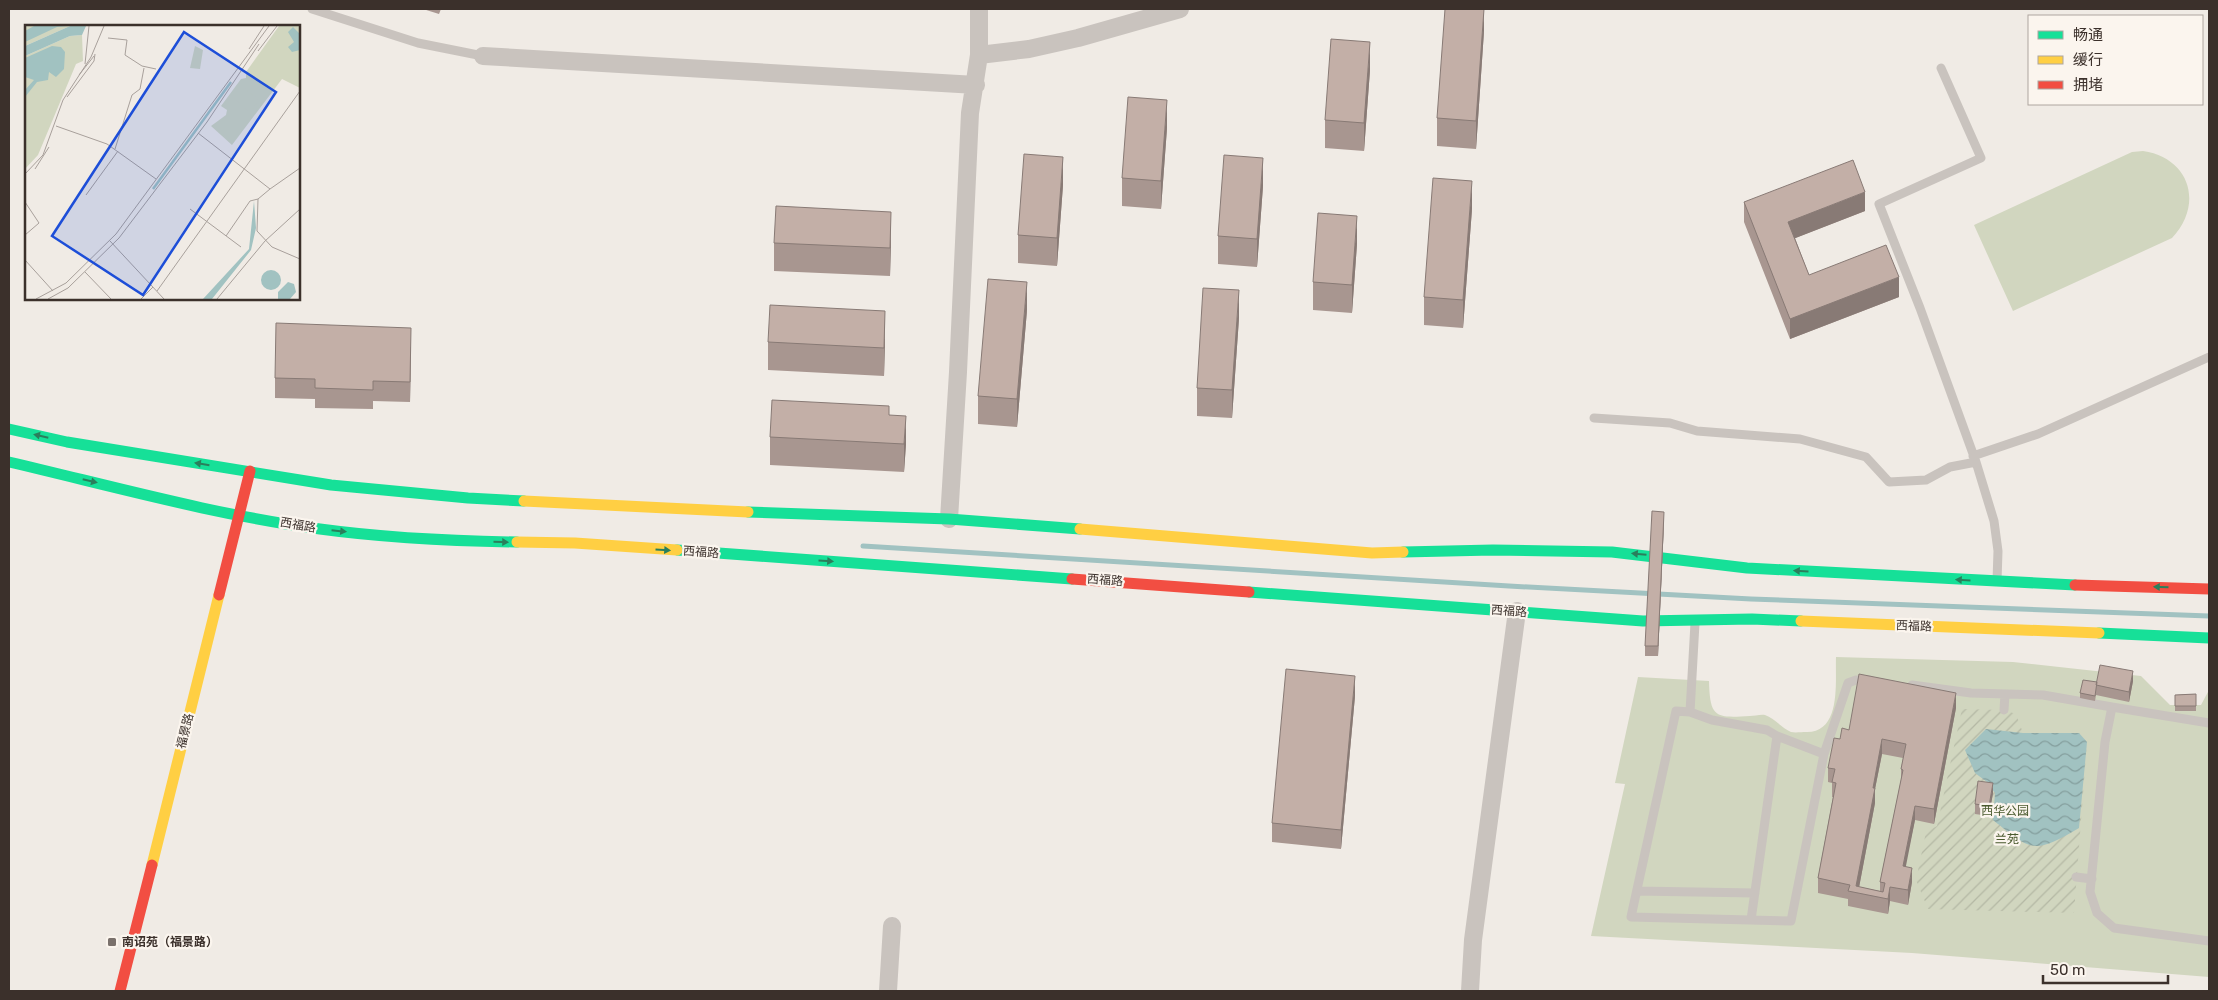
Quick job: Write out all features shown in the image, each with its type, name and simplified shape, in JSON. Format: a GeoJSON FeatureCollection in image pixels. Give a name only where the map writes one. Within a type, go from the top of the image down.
{"type":"FeatureCollection","features":[{"type":"Feature","properties":{"kind":"main road"},"geometry":{"type":"LineString","coordinates":[[9,429],[66,442],[331,485],[468,498],[729,511],[949,519],[1372,553],[1493,550],[1612,552],[1747,568],[1997,582],[2209,589]]}},
{"type":"Feature","properties":{"kind":"main road","name":"西福路"},"geometry":{"type":"LineString","coordinates":[[9,462],[239,515],[320,529],[436,541],[585,544],[1643,621],[1752,619],[2209,638]]}},
{"type":"Feature","properties":{"kind":"main road","name":"福景路"},"geometry":{"type":"LineString","coordinates":[[120,991],[250,471]]}},
{"type":"Feature","properties":{"kind":"street"},"geometry":{"type":"LineString","coordinates":[[949,519],[970,113],[976,85],[979,55],[979,9]]}},
{"type":"Feature","properties":{"kind":"street"},"geometry":{"type":"LineString","coordinates":[[979,55],[1029,49],[1078,38],[1180,9]]}},
{"type":"Feature","properties":{"kind":"street"},"geometry":{"type":"LineString","coordinates":[[483,56],[976,85]]}},
{"type":"Feature","properties":{"kind":"street"},"geometry":{"type":"LineString","coordinates":[[1470,991],[1473,940],[1517,611]]}},
{"type":"Feature","properties":{"kind":"street"},"geometry":{"type":"LineString","coordinates":[[888,991],[892,926]]}},
{"type":"Feature","properties":{"kind":"lane"},"geometry":{"type":"LineString","coordinates":[[312,9],[418,43],[483,56]]}},
{"type":"Feature","properties":{"kind":"lane"},"geometry":{"type":"LineString","coordinates":[[1941,68],[1981,158],[1879,204],[1920,308],[1975,459],[1994,521],[1998,551],[1997,582]]}},
{"type":"Feature","properties":{"kind":"lane"},"geometry":{"type":"LineString","coordinates":[[1594,418],[1670,423],[1697,431],[1800,439],[1866,457],[1889,482],[1926,480],[1950,467],[2038,434],[2209,357]]}},
{"type":"Feature","properties":{"kind":"lane"},"geometry":{"type":"LineString","coordinates":[[1690,712],[1695,620]]}},
{"type":"Feature","properties":{"kind":"lane"},"geometry":{"type":"LineString","coordinates":[[1824,754],[1777,736],[1767,730],[1712,720],[1690,712],[1676,711],[1631,917],[1791,921],[1824,754],[1844,689],[1848,683],[1856,680],[1874,680]]}},
{"type":"Feature","properties":{"kind":"lane"},"geometry":{"type":"LineString","coordinates":[[1903,684],[1971,693],[2043,695],[2209,723]]}},
{"type":"Feature","properties":{"kind":"lane"},"geometry":{"type":"LineString","coordinates":[[2004,710],[2005,694]]}},
{"type":"Feature","properties":{"kind":"lane"},"geometry":{"type":"LineString","coordinates":[[2112,707],[2105,742],[2091,900],[2097,913],[2114,928],[2209,941]]}},
{"type":"Feature","properties":{"kind":"lane"},"geometry":{"type":"LineString","coordinates":[[1751,920],[1777,736]]}},
{"type":"Feature","properties":{"kind":"lane"},"geometry":{"type":"LineString","coordinates":[[2076,877],[2092,878]]}},
{"type":"Feature","properties":{"kind":"lane"},"geometry":{"type":"LineString","coordinates":[[1637,891],[1755,893]]}},
{"type":"Feature","properties":{"kind":"green space"},"geometry":{"type":"Polygon","coordinates":[[[2143,151],[2159,155],[2172,163],[2181,173],[2187,184],[2189,197],[2188,211],[2182,225],[2172,238],[2013,311],[1974,225],[2132,152],[2143,151]]]}},
{"type":"Feature","properties":{"kind":"green space","name":"西华公园"},"geometry":{"type":"Polygon","coordinates":[[[1836,657],[2013,662],[2141,676],[2170,705],[2201,705],[2209,690],[2209,977],[1912,953],[1591,936],[1625,784],[1615,783],[1638,677],[1709,681],[1713,709],[1722,716],[1765,715],[1791,732],[1806,732],[1818,730],[1826,724],[1831,715],[1836,692],[1836,657]]]}},
{"type":"Feature","properties":{"kind":"green space","name":"兰苑"},"geometry":{"type":"Polygon","coordinates":[[[1962,709],[2004,710],[2016,714],[2023,733],[2079,733],[2087,742],[2074,913],[1928,909],[1916,880],[1926,832],[1937,826],[1962,709]]]}},
{"type":"Feature","properties":{"kind":"water"},"geometry":{"type":"Polygon","coordinates":[[[1986,729],[2023,733],[2079,733],[2087,742],[2079,828],[2064,837],[2042,846],[2033,846],[2016,838],[1993,820],[1995,793],[1987,782],[1975,773],[1965,750],[1986,729]]]}},
{"type":"Feature","properties":{"kind":"building"},"geometry":{"type":"Polygon","coordinates":[[[1445,9],[1484,9],[1476,121],[1437,118],[1445,9]]]}},
{"type":"Feature","properties":{"kind":"building"},"geometry":{"type":"Polygon","coordinates":[[[1331,39],[1370,42],[1364,123],[1325,120],[1331,39]]]}},
{"type":"Feature","properties":{"kind":"building"},"geometry":{"type":"Polygon","coordinates":[[[1128,97],[1167,100],[1161,181],[1122,178],[1128,97]]]}},
{"type":"Feature","properties":{"kind":"building"},"geometry":{"type":"Polygon","coordinates":[[[1024,154],[1063,157],[1057,238],[1018,235],[1024,154]]]}},
{"type":"Feature","properties":{"kind":"building"},"geometry":{"type":"Polygon","coordinates":[[[1224,155],[1263,158],[1257,239],[1218,236],[1224,155]]]}},
{"type":"Feature","properties":{"kind":"building"},"geometry":{"type":"Polygon","coordinates":[[[1853,160],[1865,192],[1788,222],[1809,275],[1886,245],[1899,277],[1790,319],[1744,202],[1853,160]]]}},
{"type":"Feature","properties":{"kind":"building"},"geometry":{"type":"Polygon","coordinates":[[[1433,178],[1472,181],[1463,300],[1424,297],[1433,178]]]}},
{"type":"Feature","properties":{"kind":"building"},"geometry":{"type":"Polygon","coordinates":[[[776,206],[891,212],[890,248],[774,243],[776,206]]]}},
{"type":"Feature","properties":{"kind":"building"},"geometry":{"type":"Polygon","coordinates":[[[1318,213],[1357,216],[1352,285],[1313,282],[1318,213]]]}},
{"type":"Feature","properties":{"kind":"building"},"geometry":{"type":"Polygon","coordinates":[[[988,279],[1027,282],[1017,399],[978,396],[988,279]]]}},
{"type":"Feature","properties":{"kind":"building"},"geometry":{"type":"Polygon","coordinates":[[[1203,288],[1239,290],[1232,390],[1197,388],[1203,288]]]}},
{"type":"Feature","properties":{"kind":"building"},"geometry":{"type":"Polygon","coordinates":[[[770,305],[885,311],[884,348],[768,342],[770,305]]]}},
{"type":"Feature","properties":{"kind":"building"},"geometry":{"type":"Polygon","coordinates":[[[276,323],[411,328],[410,382],[373,381],[373,390],[315,388],[315,379],[275,378],[276,323]]]}},
{"type":"Feature","properties":{"kind":"building"},"geometry":{"type":"Polygon","coordinates":[[[772,400],[889,406],[889,415],[906,416],[904,444],[770,437],[772,400]]]}},
{"type":"Feature","properties":{"kind":"building"},"geometry":{"type":"Polygon","coordinates":[[[1652,511],[1664,512],[1658,646],[1645,646],[1652,511]]]}},
{"type":"Feature","properties":{"kind":"building"},"geometry":{"type":"Polygon","coordinates":[[[2100,665],[2133,671],[2129,692],[2096,685],[2100,665]]]}},
{"type":"Feature","properties":{"kind":"building"},"geometry":{"type":"Polygon","coordinates":[[[1286,669],[1355,676],[1341,830],[1272,823],[1286,669]]]}},
{"type":"Feature","properties":{"kind":"building"},"geometry":{"type":"Polygon","coordinates":[[[1859,674],[1956,693],[1934,809],[1915,806],[1903,866],[1912,868],[1908,890],[1890,887],[1888,899],[1848,891],[1850,885],[1818,878],[1836,783],[1832,782],[1835,769],[1828,768],[1834,738],[1840,739],[1842,728],[1849,730],[1859,674]],[[1882,739],[1873,788],[1875,788],[1856,886],[1883,892],[1885,883],[1880,882],[1903,770],[1901,769],[1906,744],[1882,739]]]}},
{"type":"Feature","properties":{"kind":"building"},"geometry":{"type":"Polygon","coordinates":[[[2083,680],[2097,682],[2095,696],[2080,693],[2083,680]]]}},
{"type":"Feature","properties":{"kind":"building"},"geometry":{"type":"Polygon","coordinates":[[[2196,694],[2196,706],[2175,706],[2175,695],[2196,694]]]}},
{"type":"Feature","properties":{"kind":"building"},"geometry":{"type":"Polygon","coordinates":[[[1978,781],[1993,783],[1989,806],[1975,804],[1978,781]]]}},
{"type":"Feature","properties":{"kind":"waterway"},"geometry":{"type":"LineString","coordinates":[[863,546],[1751,599],[2209,616]]}},
{"type":"Feature","properties":{"kind":"traffic: fast"},"geometry":{"type":"LineString","coordinates":[[9,429],[67,442],[331,485],[468,498],[524,501]]}},
{"type":"Feature","properties":{"kind":"traffic: fast"},"geometry":{"type":"LineString","coordinates":[[9,462],[164,499],[281,523],[394,537],[517,542]]}},
{"type":"Feature","properties":{"kind":"traffic: fast"},"geometry":{"type":"LineString","coordinates":[[748,512],[949,519],[1080,529]]}},
{"type":"Feature","properties":{"kind":"traffic: fast"},"geometry":{"type":"LineString","coordinates":[[677,550],[1072,579]]}},
{"type":"Feature","properties":{"kind":"traffic: fast"},"geometry":{"type":"LineString","coordinates":[[1403,552],[1493,550],[1612,552],[1747,568],[2075,585]]}},
{"type":"Feature","properties":{"kind":"traffic: fast"},"geometry":{"type":"LineString","coordinates":[[1249,592],[1643,621],[1752,619],[1801,621]]}},
{"type":"Feature","properties":{"kind":"traffic: fast"},"geometry":{"type":"LineString","coordinates":[[2099,633],[2209,638]]}},
{"type":"Feature","properties":{"kind":"traffic: slow"},"geometry":{"type":"LineString","coordinates":[[524,501],[748,512]]}},
{"type":"Feature","properties":{"kind":"traffic: slow"},"geometry":{"type":"LineString","coordinates":[[1080,529],[1372,553],[1403,552]]}},
{"type":"Feature","properties":{"kind":"traffic: slow"},"geometry":{"type":"LineString","coordinates":[[517,542],[575,543],[677,550]]}},
{"type":"Feature","properties":{"kind":"traffic: slow"},"geometry":{"type":"LineString","coordinates":[[152,865],[219,595]]}},
{"type":"Feature","properties":{"kind":"traffic: slow"},"geometry":{"type":"LineString","coordinates":[[1801,621],[2099,633]]}},
{"type":"Feature","properties":{"kind":"traffic: jam"},"geometry":{"type":"LineString","coordinates":[[219,595],[250,471]]}},
{"type":"Feature","properties":{"kind":"traffic: jam"},"geometry":{"type":"LineString","coordinates":[[1072,579],[1249,592]]}},
{"type":"Feature","properties":{"kind":"traffic: jam"},"geometry":{"type":"LineString","coordinates":[[2075,585],[2209,589]]}},
{"type":"Feature","properties":{"kind":"traffic: jam"},"geometry":{"type":"LineString","coordinates":[[120,991],[152,865]]}},
{"type":"Feature","properties":{"kind":"place","name":"南诏苑（福景路）"},"geometry":{"type":"Point","coordinates":[112,942]}}]}
